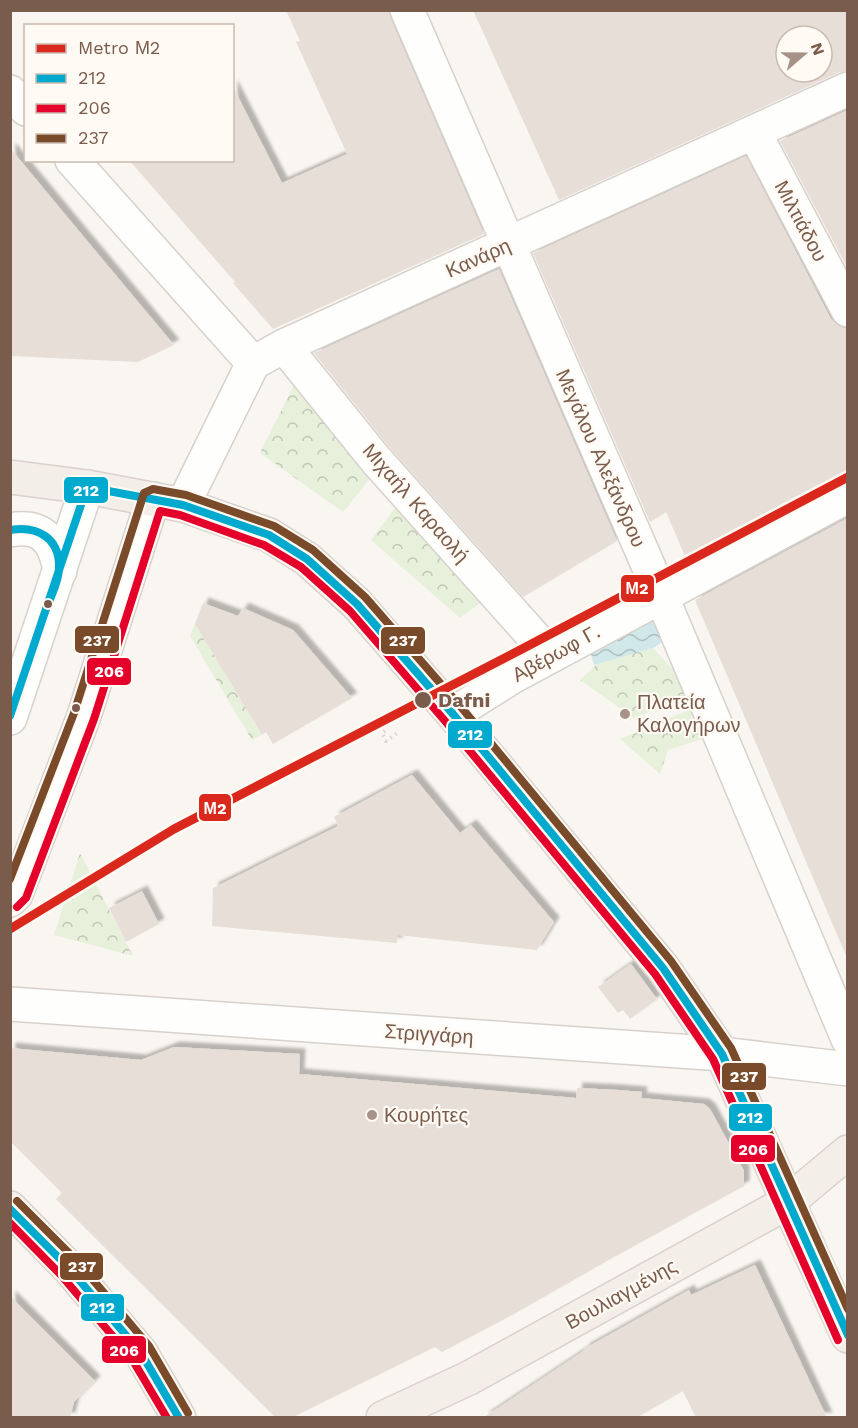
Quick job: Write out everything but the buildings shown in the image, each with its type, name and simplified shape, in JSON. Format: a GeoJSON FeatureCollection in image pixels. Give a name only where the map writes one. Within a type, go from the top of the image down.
{"type":"FeatureCollection","features":[{"type":"Feature","properties":{"kind":"main road"},"geometry":{"type":"LineString","coordinates":[[13,484],[87,488],[168,502],[269,535],[307,559],[357,604],[453,714],[663,968],[722,1054],[848,1336]]}},
{"type":"Feature","properties":{"kind":"main road","name":"Βουλιαγμένης"},"geometry":{"type":"LineString","coordinates":[[383,1418],[469,1378],[788,1202],[848,1152]]}},
{"type":"Feature","properties":{"kind":"main road"},"geometry":{"type":"LineString","coordinates":[[10,1208],[69,1268],[141,1353],[179,1418]]}},
{"type":"Feature","properties":{"kind":"street","name":"Μεγάλου Αλεξάνδρου"},"geometry":{"type":"LineString","coordinates":[[407,10],[661,595],[848,1039]]}},
{"type":"Feature","properties":{"kind":"street","name":"Κανάρη"},"geometry":{"type":"LineString","coordinates":[[254,363],[284,346],[848,89]]}},
{"type":"Feature","properties":{"kind":"street"},"geometry":{"type":"LineString","coordinates":[[10,92],[24,107]]}},
{"type":"Feature","properties":{"kind":"street","name":"Μιλτιάδου"},"geometry":{"type":"LineString","coordinates":[[754,132],[848,310]]}},
{"type":"Feature","properties":{"kind":"street"},"geometry":{"type":"LineString","coordinates":[[10,900],[16,894],[168,502],[254,363],[74,162]]}},
{"type":"Feature","properties":{"kind":"street","name":"Μιχαήλ Καραολή"},"geometry":{"type":"LineString","coordinates":[[284,346],[376,460],[551,656]]}},
{"type":"Feature","properties":{"kind":"street"},"geometry":{"type":"LineString","coordinates":[[10,718],[87,488]]}},
{"type":"Feature","properties":{"kind":"street","name":"Αβέρωφ Γ."},"geometry":{"type":"LineString","coordinates":[[453,714],[512,677],[848,496]]}},
{"type":"Feature","properties":{"kind":"street"},"geometry":{"type":"LineString","coordinates":[[10,530],[24,528],[39,532],[51,542],[57,553],[60,571]]}},
{"type":"Feature","properties":{"kind":"street","name":"Στριγγάρη"},"geometry":{"type":"LineString","coordinates":[[10,1004],[722,1054],[848,1069]]}},
{"type":"Feature","properties":{"kind":"path"},"geometry":{"type":"LineString","coordinates":[[384,731],[382,734],[386,741],[397,733]]}},
{"type":"Feature","properties":{"kind":"green space"},"geometry":{"type":"Polygon","coordinates":[[[299,375],[378,469],[343,512],[260,453],[299,375]]]}},
{"type":"Feature","properties":{"kind":"green space"},"geometry":{"type":"Polygon","coordinates":[[[398,504],[483,601],[460,618],[371,540],[398,504]]]}},
{"type":"Feature","properties":{"kind":"green space"},"geometry":{"type":"Polygon","coordinates":[[[195,624],[262,735],[252,740],[190,636],[195,624]]]}},
{"type":"Feature","properties":{"kind":"green space"},"geometry":{"type":"Polygon","coordinates":[[[653,648],[696,694],[634,718],[580,680],[598,663],[653,648]]]}},
{"type":"Feature","properties":{"kind":"green space"},"geometry":{"type":"Polygon","coordinates":[[[703,704],[718,734],[668,750],[660,774],[620,739],[703,704]]]}},
{"type":"Feature","properties":{"kind":"green space"},"geometry":{"type":"Polygon","coordinates":[[[80,853],[133,956],[54,935],[80,853]]]}},
{"type":"Feature","properties":{"kind":"water"},"geometry":{"type":"Polygon","coordinates":[[[659,608],[671,637],[653,648],[594,665],[590,651],[659,608]]]}},
{"type":"Feature","properties":{"kind":"metro line","name":"Μ2"},"geometry":{"type":"LineString","coordinates":[[10,929],[174,829],[848,477]]}},
{"type":"Feature","properties":{"kind":"transit line","name":"212"},"geometry":{"type":"LineString","coordinates":[[10,716],[87,487],[183,505],[269,535],[307,559],[357,604],[453,714],[663,968],[722,1054],[848,1335]]}},
{"type":"Feature","properties":{"kind":"transit line","name":"237"},"geometry":{"type":"LineString","coordinates":[[10,879],[74,713],[144,493],[153,489],[186,495],[274,526],[313,550],[365,597],[461,707],[671,961],[731,1048],[848,1309]]}},
{"type":"Feature","properties":{"kind":"transit line","name":"206"},"geometry":{"type":"LineString","coordinates":[[17,907],[26,898],[94,719],[160,511],[180,515],[264,545],[301,567],[350,611],[445,721],[655,974],[713,1059],[838,1340]]}},
{"type":"Feature","properties":{"kind":"transit line","name":"212"},"geometry":{"type":"LineString","coordinates":[[10,530],[38,532],[51,541],[56,549],[59,573],[48,605]]}},
{"type":"Feature","properties":{"kind":"transit line","name":"237"},"geometry":{"type":"LineString","coordinates":[[17,1201],[77,1261],[149,1346],[188,1413]]}},
{"type":"Feature","properties":{"kind":"transit line","name":"212"},"geometry":{"type":"LineString","coordinates":[[10,1209],[69,1268],[141,1353],[179,1418]]}},
{"type":"Feature","properties":{"kind":"transit line","name":"206"},"geometry":{"type":"LineString","coordinates":[[10,1223],[61,1275],[132,1359],[167,1418]]}},
{"type":"Feature","properties":{"kind":"place","name":"Dafni"},"geometry":{"type":"Point","coordinates":[423,700]}},
{"type":"Feature","properties":{"kind":"place","name":"Πλατεία Καλογήρων"},"geometry":{"type":"Point","coordinates":[625,714]}},
{"type":"Feature","properties":{"kind":"place","name":"Κουρήτες"},"geometry":{"type":"Point","coordinates":[372,1115]}}]}
